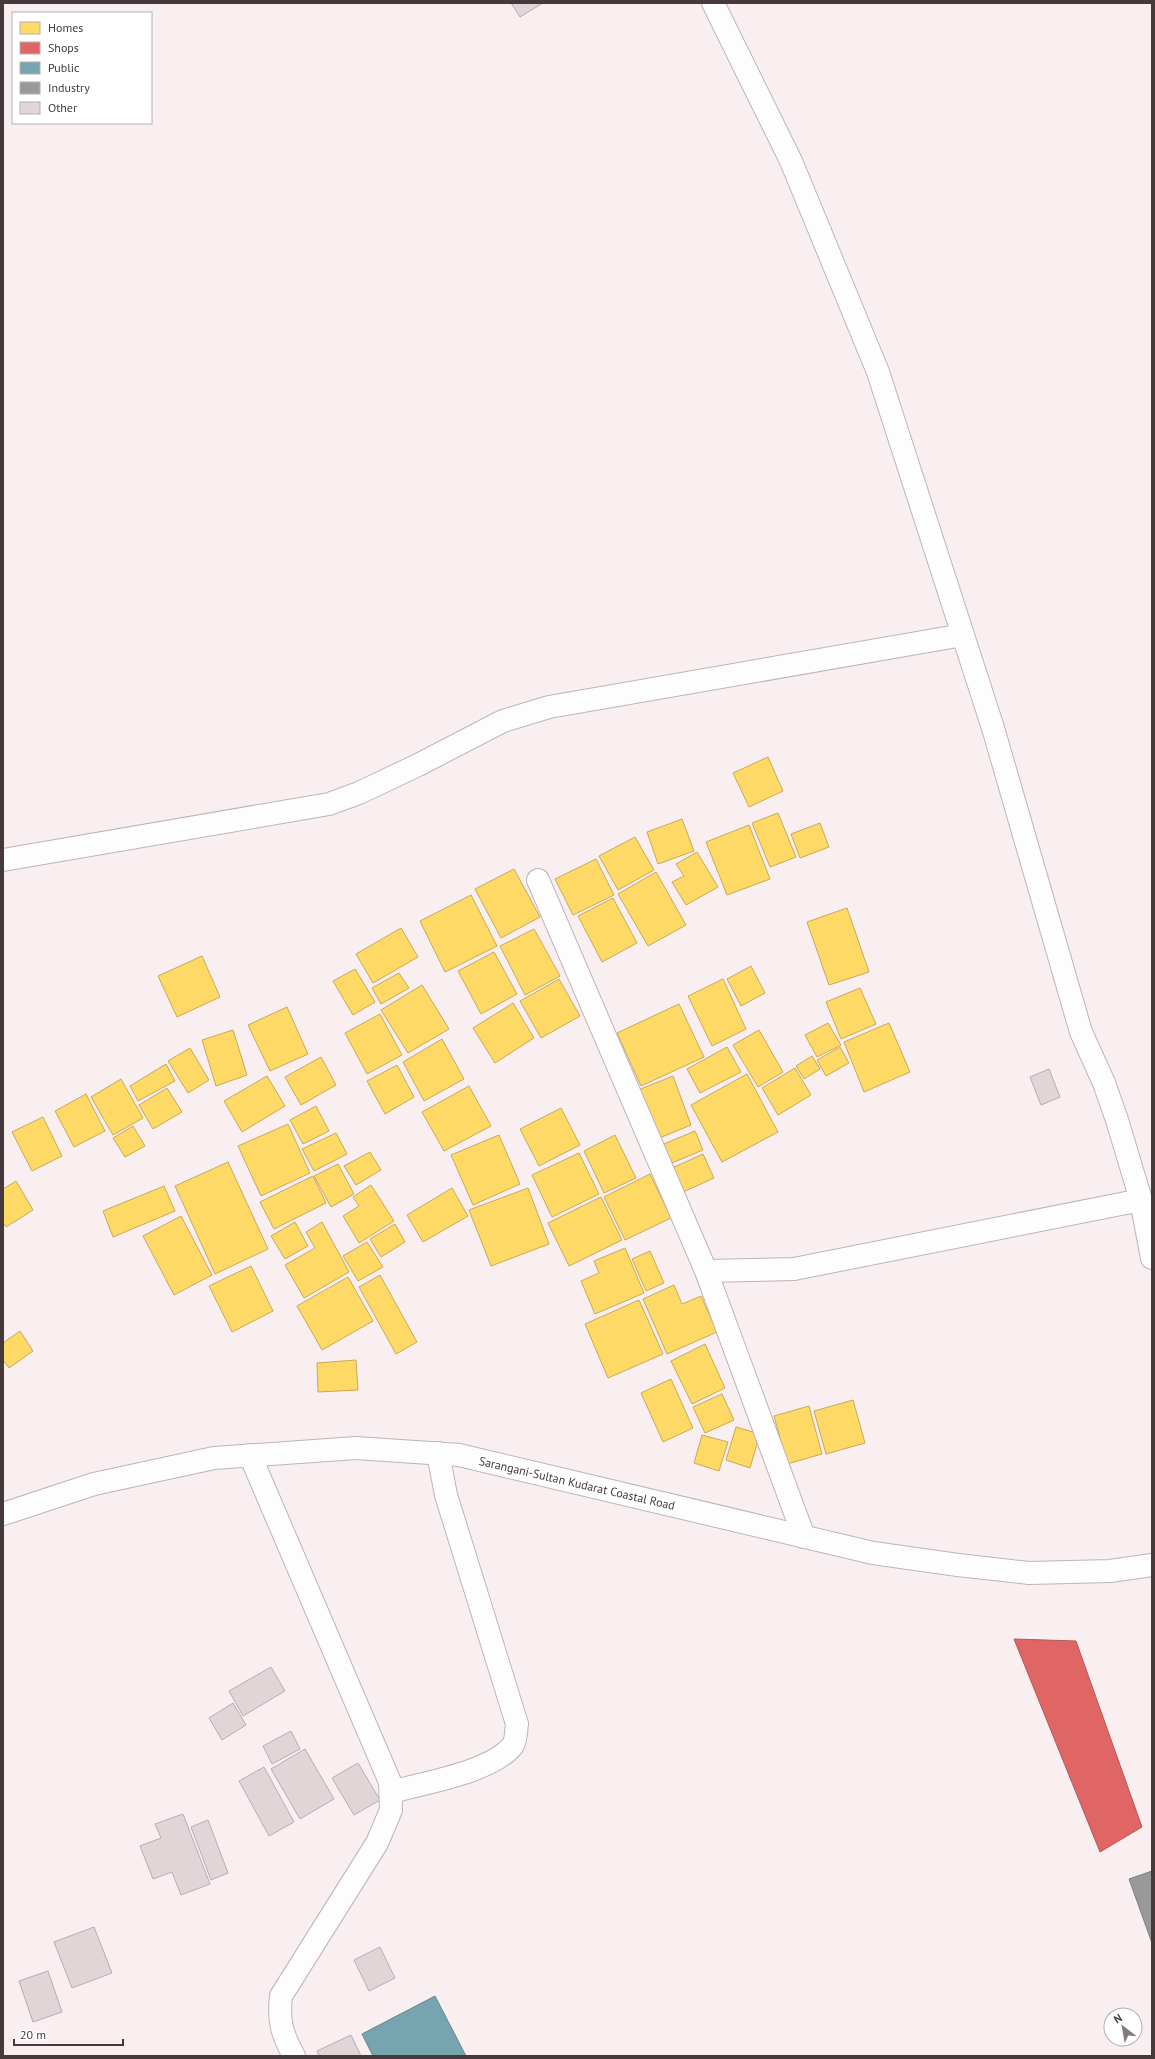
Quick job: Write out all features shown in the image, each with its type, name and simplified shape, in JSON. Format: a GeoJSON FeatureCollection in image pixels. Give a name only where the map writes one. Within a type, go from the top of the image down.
{"type":"FeatureCollection","features":[{"type":"Feature","properties":{"kind":"street"},"geometry":{"type":"LineString","coordinates":[[712,3],[791,161],[878,372],[993,728],[1081,1032],[1107,1090],[1141,1200],[1152,1258]]}},
{"type":"Feature","properties":{"kind":"street"},"geometry":{"type":"LineString","coordinates":[[3,860],[329,804],[359,793],[412,768],[503,720],[548,707],[963,635]]}},
{"type":"Feature","properties":{"kind":"street"},"geometry":{"type":"LineString","coordinates":[[538,880],[706,1272],[804,1537]]}},
{"type":"Feature","properties":{"kind":"street"},"geometry":{"type":"LineString","coordinates":[[706,1272],[794,1269],[1141,1200]]}},
{"type":"Feature","properties":{"kind":"street","name":"Sarangani-Sultan Kudarat Coastal Road"},"geometry":{"type":"LineString","coordinates":[[3,1514],[94,1484],[214,1458],[356,1448],[459,1455],[873,1553],[958,1566],[1028,1573],[1110,1571],[1152,1565]]}},
{"type":"Feature","properties":{"kind":"street"},"geometry":{"type":"LineString","coordinates":[[391,1792],[478,1768],[498,1760],[514,1744],[517,1724],[446,1495],[438,1453]]}},
{"type":"Feature","properties":{"kind":"street"},"geometry":{"type":"LineString","coordinates":[[250,1455],[390,1782],[391,1792],[391,1810],[377,1843],[281,1996],[279,2016],[286,2042],[294,2056]]}},
{"type":"Feature","properties":{"kind":"building: Homes"},"geometry":{"type":"Polygon","coordinates":[[[768,757],[783,791],[749,807],[733,773],[768,757]]]}},
{"type":"Feature","properties":{"kind":"building: Homes"},"geometry":{"type":"Polygon","coordinates":[[[778,813],[796,857],[770,867],[752,823],[778,813]]]}},
{"type":"Feature","properties":{"kind":"building: Homes"},"geometry":{"type":"Polygon","coordinates":[[[682,819],[694,851],[658,864],[647,832],[682,819]]]}},
{"type":"Feature","properties":{"kind":"building: Homes"},"geometry":{"type":"Polygon","coordinates":[[[820,823],[829,847],[800,858],[791,834],[820,823]]]}},
{"type":"Feature","properties":{"kind":"building: Homes"},"geometry":{"type":"Polygon","coordinates":[[[749,825],[770,879],[727,895],[706,842],[749,825]]]}},
{"type":"Feature","properties":{"kind":"building: Homes"},"geometry":{"type":"Polygon","coordinates":[[[635,837],[654,870],[618,890],[599,856],[635,837]]]}},
{"type":"Feature","properties":{"kind":"building: Homes"},"geometry":{"type":"Polygon","coordinates":[[[697,852],[718,887],[686,905],[672,882],[684,876],[676,864],[697,852]]]}},
{"type":"Feature","properties":{"kind":"building: Homes"},"geometry":{"type":"Polygon","coordinates":[[[596,859],[614,895],[573,915],[555,879],[596,859]]]}},
{"type":"Feature","properties":{"kind":"building: Homes"},"geometry":{"type":"Polygon","coordinates":[[[514,869],[540,917],[501,938],[475,889],[514,869]]]}},
{"type":"Feature","properties":{"kind":"building: Homes"},"geometry":{"type":"Polygon","coordinates":[[[656,872],[686,925],[648,946],[618,894],[656,872]]]}},
{"type":"Feature","properties":{"kind":"building: Homes"},"geometry":{"type":"Polygon","coordinates":[[[471,895],[497,946],[445,972],[420,921],[471,895]]]}},
{"type":"Feature","properties":{"kind":"building: Homes"},"geometry":{"type":"Polygon","coordinates":[[[613,898],[637,943],[602,962],[578,916],[613,898]]]}},
{"type":"Feature","properties":{"kind":"building: Homes"},"geometry":{"type":"Polygon","coordinates":[[[847,908],[869,972],[829,985],[807,922],[847,908]]]}},
{"type":"Feature","properties":{"kind":"building: Homes"},"geometry":{"type":"Polygon","coordinates":[[[401,928],[418,957],[373,983],[356,954],[401,928]]]}},
{"type":"Feature","properties":{"kind":"building: Homes"},"geometry":{"type":"Polygon","coordinates":[[[534,929],[560,976],[525,995],[500,946],[534,929]]]}},
{"type":"Feature","properties":{"kind":"building: Homes"},"geometry":{"type":"Polygon","coordinates":[[[494,952],[517,994],[481,1014],[458,971],[494,952]]]}},
{"type":"Feature","properties":{"kind":"building: Homes"},"geometry":{"type":"Polygon","coordinates":[[[202,956],[220,997],[177,1017],[158,976],[202,956]]]}},
{"type":"Feature","properties":{"kind":"building: Homes"},"geometry":{"type":"Polygon","coordinates":[[[751,966],[765,993],[741,1006],[727,979],[751,966]]]}},
{"type":"Feature","properties":{"kind":"building: Homes"},"geometry":{"type":"Polygon","coordinates":[[[355,969],[375,1002],[353,1015],[333,981],[355,969]]]}},
{"type":"Feature","properties":{"kind":"building: Homes"},"geometry":{"type":"Polygon","coordinates":[[[399,973],[409,988],[381,1004],[372,988],[399,973]]]}},
{"type":"Feature","properties":{"kind":"building: Homes"},"geometry":{"type":"Polygon","coordinates":[[[559,979],[580,1016],[541,1038],[520,1001],[559,979]]]}},
{"type":"Feature","properties":{"kind":"building: Homes"},"geometry":{"type":"Polygon","coordinates":[[[723,979],[746,1029],[712,1046],[688,996],[723,979]]]}},
{"type":"Feature","properties":{"kind":"building: Homes"},"geometry":{"type":"Polygon","coordinates":[[[422,985],[449,1029],[408,1053],[381,1010],[422,985]]]}},
{"type":"Feature","properties":{"kind":"building: Homes"},"geometry":{"type":"Polygon","coordinates":[[[860,988],[876,1024],[841,1039],[826,1002],[860,988]]]}},
{"type":"Feature","properties":{"kind":"building: Homes"},"geometry":{"type":"Polygon","coordinates":[[[513,1003],[534,1038],[495,1063],[473,1028],[513,1003]]]}},
{"type":"Feature","properties":{"kind":"building: Homes"},"geometry":{"type":"Polygon","coordinates":[[[679,1004],[704,1057],[641,1086],[617,1033],[679,1004]]]}},
{"type":"Feature","properties":{"kind":"building: Homes"},"geometry":{"type":"Polygon","coordinates":[[[287,1007],[308,1054],[270,1071],[248,1025],[287,1007]]]}},
{"type":"Feature","properties":{"kind":"building: Homes"},"geometry":{"type":"Polygon","coordinates":[[[380,1014],[402,1055],[367,1074],[345,1033],[380,1014]]]}},
{"type":"Feature","properties":{"kind":"building: Homes"},"geometry":{"type":"Polygon","coordinates":[[[828,1023],[841,1045],[817,1057],[805,1035],[828,1023]]]}},
{"type":"Feature","properties":{"kind":"building: Homes"},"geometry":{"type":"Polygon","coordinates":[[[889,1023],[910,1072],[864,1092],[844,1042],[889,1023]]]}},
{"type":"Feature","properties":{"kind":"building: Homes"},"geometry":{"type":"Polygon","coordinates":[[[233,1030],[247,1075],[216,1086],[202,1040],[233,1030]]]}},
{"type":"Feature","properties":{"kind":"building: Homes"},"geometry":{"type":"Polygon","coordinates":[[[759,1030],[783,1072],[758,1087],[733,1045],[759,1030]]]}},
{"type":"Feature","properties":{"kind":"building: Homes"},"geometry":{"type":"Polygon","coordinates":[[[442,1039],[464,1079],[424,1101],[403,1062],[442,1039]]]}},
{"type":"Feature","properties":{"kind":"building: Homes"},"geometry":{"type":"Polygon","coordinates":[[[727,1047],[741,1072],[700,1093],[687,1069],[727,1047]]]}},
{"type":"Feature","properties":{"kind":"building: Homes"},"geometry":{"type":"Polygon","coordinates":[[[840,1047],[849,1063],[826,1076],[817,1060],[840,1047]]]}},
{"type":"Feature","properties":{"kind":"building: Homes"},"geometry":{"type":"Polygon","coordinates":[[[190,1048],[209,1080],[188,1093],[168,1061],[190,1048]]]}},
{"type":"Feature","properties":{"kind":"building: Homes"},"geometry":{"type":"Polygon","coordinates":[[[812,1056],[820,1069],[804,1079],[796,1066],[812,1056]]]}},
{"type":"Feature","properties":{"kind":"building: Homes"},"geometry":{"type":"Polygon","coordinates":[[[321,1057],[336,1085],[301,1105],[285,1077],[321,1057]]]}},
{"type":"Feature","properties":{"kind":"building: Homes"},"geometry":{"type":"Polygon","coordinates":[[[166,1064],[175,1081],[138,1101],[130,1086],[166,1064]]]}},
{"type":"Feature","properties":{"kind":"building: Homes"},"geometry":{"type":"Polygon","coordinates":[[[397,1065],[414,1097],[385,1114],[367,1081],[397,1065]]]}},
{"type":"Feature","properties":{"kind":"building: Homes"},"geometry":{"type":"Polygon","coordinates":[[[795,1068],[811,1095],[778,1115],[762,1088],[795,1068]]]}},
{"type":"Feature","properties":{"kind":"building: Homes"},"geometry":{"type":"Polygon","coordinates":[[[747,1074],[778,1132],[722,1162],[691,1105],[747,1074]]]}},
{"type":"Feature","properties":{"kind":"building: Homes"},"geometry":{"type":"Polygon","coordinates":[[[267,1076],[285,1106],[242,1132],[224,1101],[267,1076]]]}},
{"type":"Feature","properties":{"kind":"building: Homes"},"geometry":{"type":"Polygon","coordinates":[[[673,1076],[691,1125],[657,1139],[638,1090],[673,1076]]]}},
{"type":"Feature","properties":{"kind":"building: Homes"},"geometry":{"type":"Polygon","coordinates":[[[121,1079],[143,1118],[113,1135],[91,1097],[121,1079]]]}},
{"type":"Feature","properties":{"kind":"building: Homes"},"geometry":{"type":"Polygon","coordinates":[[[469,1086],[491,1126],[444,1151],[422,1112],[469,1086]]]}},
{"type":"Feature","properties":{"kind":"building: Homes"},"geometry":{"type":"Polygon","coordinates":[[[167,1088],[182,1112],[153,1129],[139,1105],[167,1088]]]}},
{"type":"Feature","properties":{"kind":"building: Homes"},"geometry":{"type":"Polygon","coordinates":[[[86,1094],[105,1131],[74,1147],[55,1111],[86,1094]]]}},
{"type":"Feature","properties":{"kind":"building: Homes"},"geometry":{"type":"Polygon","coordinates":[[[316,1106],[329,1131],[303,1144],[290,1120],[316,1106]]]}},
{"type":"Feature","properties":{"kind":"building: Homes"},"geometry":{"type":"Polygon","coordinates":[[[561,1108],[580,1145],[539,1166],[520,1129],[561,1108]]]}},
{"type":"Feature","properties":{"kind":"building: Homes"},"geometry":{"type":"Polygon","coordinates":[[[43,1117],[62,1156],[32,1171],[12,1132],[43,1117]]]}},
{"type":"Feature","properties":{"kind":"building: Homes"},"geometry":{"type":"Polygon","coordinates":[[[288,1124],[310,1173],[261,1196],[238,1146],[288,1124]]]}},
{"type":"Feature","properties":{"kind":"building: Homes"},"geometry":{"type":"Polygon","coordinates":[[[133,1126],[145,1146],[125,1157],[113,1138],[133,1126]]]}},
{"type":"Feature","properties":{"kind":"building: Homes"},"geometry":{"type":"Polygon","coordinates":[[[695,1131],[703,1150],[667,1165],[659,1146],[695,1131]]]}},
{"type":"Feature","properties":{"kind":"building: Homes"},"geometry":{"type":"Polygon","coordinates":[[[336,1133],[347,1154],[314,1171],[302,1149],[336,1133]]]}},
{"type":"Feature","properties":{"kind":"building: Homes"},"geometry":{"type":"Polygon","coordinates":[[[499,1135],[520,1184],[473,1205],[451,1155],[499,1135]]]}},
{"type":"Feature","properties":{"kind":"building: Homes"},"geometry":{"type":"Polygon","coordinates":[[[615,1135],[636,1178],[604,1193],[584,1151],[615,1135]]]}},
{"type":"Feature","properties":{"kind":"building: Homes"},"geometry":{"type":"Polygon","coordinates":[[[370,1152],[381,1170],[356,1185],[344,1166],[370,1152]]]}},
{"type":"Feature","properties":{"kind":"building: Homes"},"geometry":{"type":"Polygon","coordinates":[[[579,1153],[599,1194],[552,1217],[532,1175],[579,1153]]]}},
{"type":"Feature","properties":{"kind":"building: Homes"},"geometry":{"type":"Polygon","coordinates":[[[703,1154],[714,1178],[681,1193],[670,1169],[703,1154]]]}},
{"type":"Feature","properties":{"kind":"building: Homes"},"geometry":{"type":"Polygon","coordinates":[[[228,1162],[268,1249],[215,1274],[175,1186],[228,1162]]]}},
{"type":"Feature","properties":{"kind":"building: Homes"},"geometry":{"type":"Polygon","coordinates":[[[338,1164],[354,1194],[331,1207],[314,1176],[338,1164]]]}},
{"type":"Feature","properties":{"kind":"building: Homes"},"geometry":{"type":"Polygon","coordinates":[[[650,1174],[671,1218],[625,1240],[604,1197],[650,1174]]]}},
{"type":"Feature","properties":{"kind":"building: Homes"},"geometry":{"type":"Polygon","coordinates":[[[313,1176],[326,1203],[274,1229],[260,1202],[313,1176]]]}},
{"type":"Feature","properties":{"kind":"building: Homes"},"geometry":{"type":"Polygon","coordinates":[[[16,1181],[33,1210],[6,1227],[3,1222],[3,1189],[16,1181]]]}},
{"type":"Feature","properties":{"kind":"building: Homes"},"geometry":{"type":"Polygon","coordinates":[[[371,1185],[394,1221],[359,1243],[343,1216],[359,1206],[353,1197],[371,1185]]]}},
{"type":"Feature","properties":{"kind":"building: Homes"},"geometry":{"type":"Polygon","coordinates":[[[164,1186],[175,1211],[113,1237],[103,1211],[164,1186]]]}},
{"type":"Feature","properties":{"kind":"building: Homes"},"geometry":{"type":"Polygon","coordinates":[[[452,1188],[468,1216],[423,1242],[407,1215],[452,1188]]]}},
{"type":"Feature","properties":{"kind":"building: Homes"},"geometry":{"type":"Polygon","coordinates":[[[528,1188],[549,1244],[491,1266],[469,1210],[528,1188]]]}},
{"type":"Feature","properties":{"kind":"building: Homes"},"geometry":{"type":"Polygon","coordinates":[[[601,1197],[622,1240],[569,1266],[548,1223],[601,1197]]]}},
{"type":"Feature","properties":{"kind":"building: Homes"},"geometry":{"type":"Polygon","coordinates":[[[181,1216],[212,1275],[174,1295],[143,1236],[181,1216]]]}},
{"type":"Feature","properties":{"kind":"building: Homes"},"geometry":{"type":"Polygon","coordinates":[[[295,1222],[308,1246],[285,1259],[271,1236],[295,1222]]]}},
{"type":"Feature","properties":{"kind":"building: Homes"},"geometry":{"type":"Polygon","coordinates":[[[322,1222],[349,1272],[304,1298],[285,1265],[315,1248],[306,1232],[322,1222]]]}},
{"type":"Feature","properties":{"kind":"building: Homes"},"geometry":{"type":"Polygon","coordinates":[[[395,1224],[405,1242],[381,1257],[370,1239],[395,1224]]]}},
{"type":"Feature","properties":{"kind":"building: Homes"},"geometry":{"type":"Polygon","coordinates":[[[367,1242],[383,1267],[358,1281],[343,1256],[367,1242]]]}},
{"type":"Feature","properties":{"kind":"building: Homes"},"geometry":{"type":"Polygon","coordinates":[[[625,1248],[644,1293],[595,1314],[581,1281],[599,1273],[594,1261],[625,1248]]]}},
{"type":"Feature","properties":{"kind":"building: Homes"},"geometry":{"type":"Polygon","coordinates":[[[650,1251],[664,1283],[646,1291],[632,1259],[650,1251]]]}},
{"type":"Feature","properties":{"kind":"building: Homes"},"geometry":{"type":"Polygon","coordinates":[[[251,1266],[273,1311],[232,1332],[209,1286],[251,1266]]]}},
{"type":"Feature","properties":{"kind":"building: Homes"},"geometry":{"type":"Polygon","coordinates":[[[380,1275],[417,1342],[396,1354],[359,1287],[380,1275]]]}},
{"type":"Feature","properties":{"kind":"building: Homes"},"geometry":{"type":"Polygon","coordinates":[[[348,1277],[373,1321],[322,1350],[297,1306],[348,1277]]]}},
{"type":"Feature","properties":{"kind":"building: Homes"},"geometry":{"type":"Polygon","coordinates":[[[674,1285],[682,1304],[701,1296],[717,1332],[667,1354],[643,1299],[674,1285]]]}},
{"type":"Feature","properties":{"kind":"building: Homes"},"geometry":{"type":"Polygon","coordinates":[[[639,1300],[663,1354],[608,1378],[585,1324],[639,1300]]]}},
{"type":"Feature","properties":{"kind":"building: Homes"},"geometry":{"type":"Polygon","coordinates":[[[20,1331],[33,1351],[9,1368],[3,1360],[3,1343],[20,1331]]]}},
{"type":"Feature","properties":{"kind":"building: Homes"},"geometry":{"type":"Polygon","coordinates":[[[705,1344],[725,1388],[692,1404],[671,1361],[705,1344]]]}},
{"type":"Feature","properties":{"kind":"building: Homes"},"geometry":{"type":"Polygon","coordinates":[[[356,1360],[358,1390],[318,1392],[317,1363],[356,1360]]]}},
{"type":"Feature","properties":{"kind":"building: Homes"},"geometry":{"type":"Polygon","coordinates":[[[671,1379],[693,1428],[663,1442],[641,1393],[671,1379]]]}},
{"type":"Feature","properties":{"kind":"building: Homes"},"geometry":{"type":"Polygon","coordinates":[[[722,1394],[734,1420],[705,1433],[693,1407],[722,1394]]]}},
{"type":"Feature","properties":{"kind":"building: Homes"},"geometry":{"type":"Polygon","coordinates":[[[853,1400],[865,1443],[826,1454],[814,1411],[853,1400]]]}},
{"type":"Feature","properties":{"kind":"building: Homes"},"geometry":{"type":"Polygon","coordinates":[[[809,1406],[822,1454],[787,1464],[774,1416],[809,1406]]]}},
{"type":"Feature","properties":{"kind":"building: Homes"},"geometry":{"type":"Polygon","coordinates":[[[736,1427],[760,1434],[750,1468],[726,1460],[736,1427]]]}},
{"type":"Feature","properties":{"kind":"building: Homes"},"geometry":{"type":"Polygon","coordinates":[[[702,1435],[728,1442],[719,1471],[694,1463],[702,1435]]]}},
{"type":"Feature","properties":{"kind":"building: Shops"},"geometry":{"type":"Polygon","coordinates":[[[1014,1639],[1076,1641],[1142,1827],[1100,1852],[1014,1639]]]}},
{"type":"Feature","properties":{"kind":"building: Public"},"geometry":{"type":"Polygon","coordinates":[[[435,1996],[466,2056],[373,2056],[362,2034],[435,1996]]]}},
{"type":"Feature","properties":{"kind":"building: Industry"},"geometry":{"type":"Polygon","coordinates":[[[1152,1871],[1152,1943],[1129,1879],[1152,1871]]]}},
{"type":"Feature","properties":{"kind":"building: Other"},"geometry":{"type":"Polygon","coordinates":[[[511,3],[543,3],[520,17],[511,3]]]}},
{"type":"Feature","properties":{"kind":"building: Other"},"geometry":{"type":"Polygon","coordinates":[[[1049,1069],[1060,1097],[1041,1105],[1030,1077],[1049,1069]]]}},
{"type":"Feature","properties":{"kind":"building: Other"},"geometry":{"type":"Polygon","coordinates":[[[271,1667],[285,1691],[243,1716],[229,1691],[271,1667]]]}},
{"type":"Feature","properties":{"kind":"building: Other"},"geometry":{"type":"Polygon","coordinates":[[[233,1703],[246,1725],[222,1740],[209,1718],[233,1703]]]}},
{"type":"Feature","properties":{"kind":"building: Other"},"geometry":{"type":"Polygon","coordinates":[[[291,1731],[300,1749],[272,1764],[263,1746],[291,1731]]]}},
{"type":"Feature","properties":{"kind":"building: Other"},"geometry":{"type":"Polygon","coordinates":[[[305,1749],[334,1799],[300,1819],[271,1769],[305,1749]]]}},
{"type":"Feature","properties":{"kind":"building: Other"},"geometry":{"type":"Polygon","coordinates":[[[358,1763],[380,1800],[354,1815],[332,1778],[358,1763]]]}},
{"type":"Feature","properties":{"kind":"building: Other"},"geometry":{"type":"Polygon","coordinates":[[[264,1767],[294,1822],[269,1836],[239,1781],[264,1767]]]}},
{"type":"Feature","properties":{"kind":"building: Other"},"geometry":{"type":"Polygon","coordinates":[[[183,1814],[210,1884],[181,1895],[172,1872],[153,1879],[140,1846],[161,1838],[155,1824],[183,1814]]]}},
{"type":"Feature","properties":{"kind":"building: Other"},"geometry":{"type":"Polygon","coordinates":[[[208,1820],[228,1873],[211,1880],[191,1827],[208,1820]]]}},
{"type":"Feature","properties":{"kind":"building: Other"},"geometry":{"type":"Polygon","coordinates":[[[94,1927],[112,1973],[72,1988],[54,1942],[94,1927]]]}},
{"type":"Feature","properties":{"kind":"building: Other"},"geometry":{"type":"Polygon","coordinates":[[[380,1947],[395,1978],[369,1991],[354,1960],[380,1947]]]}},
{"type":"Feature","properties":{"kind":"building: Other"},"geometry":{"type":"Polygon","coordinates":[[[48,1971],[62,2012],[33,2022],[19,1981],[48,1971]]]}},
{"type":"Feature","properties":{"kind":"building: Other"},"geometry":{"type":"Polygon","coordinates":[[[351,2035],[361,2056],[319,2056],[317,2051],[351,2035]]]}}]}
